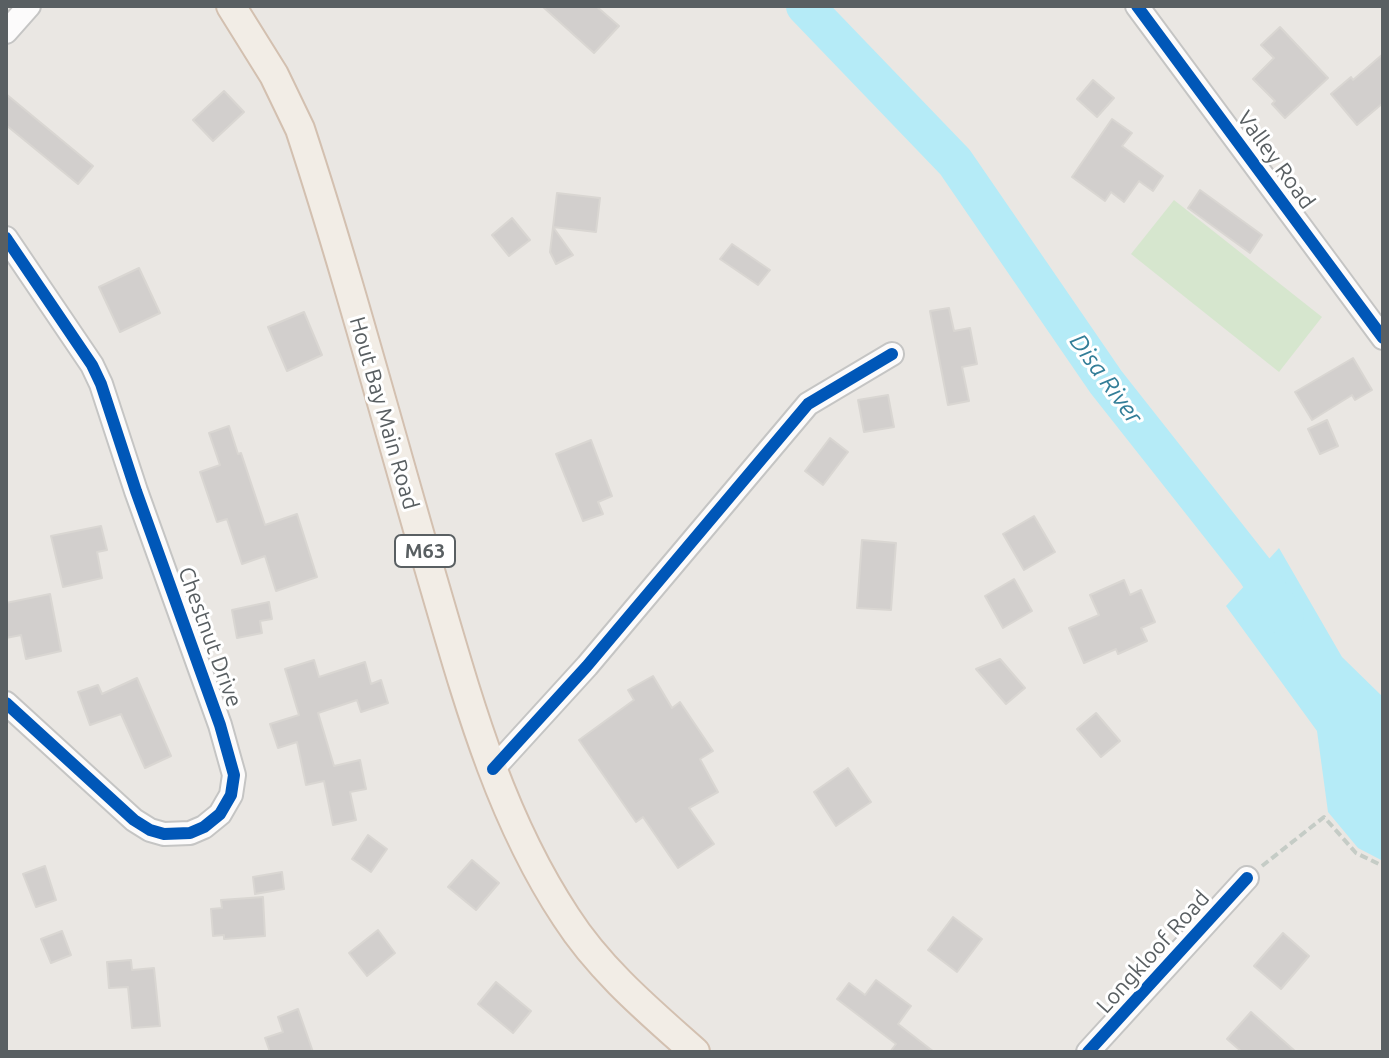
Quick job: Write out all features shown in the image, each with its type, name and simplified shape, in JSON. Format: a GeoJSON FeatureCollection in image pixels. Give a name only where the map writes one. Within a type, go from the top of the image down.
{"type":"FeatureCollection","features":[{"type":"Feature","properties":{"kind":"main road","name":"Hout Bay Main Road"},"geometry":{"type":"LineString","coordinates":[[231,6],[274,75],[300,129],[447,628],[513,822],[568,921],[624,989],[695,1052]]}},
{"type":"Feature","properties":{"kind":"street"},"geometry":{"type":"LineString","coordinates":[[6,32],[29,6]]}},
{"type":"Feature","properties":{"kind":"street","name":"Valley Road"},"geometry":{"type":"LineString","coordinates":[[1137,6],[1383,338]]}},
{"type":"Feature","properties":{"kind":"street","name":"Chestnut Drive"},"geometry":{"type":"LineString","coordinates":[[6,238],[92,365],[101,384],[220,725],[234,775],[231,795],[220,814],[204,827],[190,833],[164,834],[150,830],[134,820],[6,703]]}},
{"type":"Feature","properties":{"kind":"street"},"geometry":{"type":"LineString","coordinates":[[493,769],[587,666],[808,404],[892,354]]}},
{"type":"Feature","properties":{"kind":"street","name":"Longkloof Road"},"geometry":{"type":"LineString","coordinates":[[1088,1052],[1247,878]]}},
{"type":"Feature","properties":{"kind":"path"},"geometry":{"type":"LineString","coordinates":[[1247,878],[1324,817],[1356,853],[1383,866]]}},
{"type":"Feature","properties":{"kind":"green space"},"geometry":{"type":"Polygon","coordinates":[[[1174,200],[1322,317],[1279,372],[1131,254],[1174,200]]]}},
{"type":"Feature","properties":{"kind":"water"},"geometry":{"type":"Polygon","coordinates":[[[1279,548],[1342,657],[1383,697],[1383,861],[1358,848],[1328,812],[1317,731],[1226,606],[1279,548]]]}},
{"type":"Feature","properties":{"kind":"building"},"geometry":{"type":"Polygon","coordinates":[[[542,6],[596,6],[619,26],[594,53],[542,6]]]}},
{"type":"Feature","properties":{"kind":"building"},"geometry":{"type":"Polygon","coordinates":[[[1280,27],[1328,78],[1285,118],[1272,104],[1275,101],[1253,79],[1274,58],[1261,45],[1280,27]]]}},
{"type":"Feature","properties":{"kind":"building"},"geometry":{"type":"Polygon","coordinates":[[[1383,54],[1383,103],[1357,125],[1331,94],[1383,54]]]}},
{"type":"Feature","properties":{"kind":"building"},"geometry":{"type":"Polygon","coordinates":[[[1093,80],[1114,98],[1097,117],[1077,99],[1093,80]]]}},
{"type":"Feature","properties":{"kind":"building"},"geometry":{"type":"Polygon","coordinates":[[[224,91],[244,112],[213,141],[193,120],[224,91]]]}},
{"type":"Feature","properties":{"kind":"building"},"geometry":{"type":"Polygon","coordinates":[[[6,94],[93,166],[78,184],[6,125],[6,94]]]}},
{"type":"Feature","properties":{"kind":"building"},"geometry":{"type":"Polygon","coordinates":[[[1112,119],[1132,133],[1122,146],[1163,176],[1153,191],[1139,181],[1124,202],[1111,192],[1105,201],[1072,177],[1112,119]]]}},
{"type":"Feature","properties":{"kind":"building"},"geometry":{"type":"Polygon","coordinates":[[[1200,190],[1262,235],[1250,253],[1188,208],[1200,190]]]}},
{"type":"Feature","properties":{"kind":"building"},"geometry":{"type":"Polygon","coordinates":[[[557,193],[600,198],[596,232],[553,227],[557,193]]]}},
{"type":"Feature","properties":{"kind":"building"},"geometry":{"type":"Polygon","coordinates":[[[512,218],[530,240],[509,256],[492,235],[512,218]]]}},
{"type":"Feature","properties":{"kind":"building"},"geometry":{"type":"Polygon","coordinates":[[[553,227],[573,255],[556,264],[550,252],[553,227]]]}},
{"type":"Feature","properties":{"kind":"building"},"geometry":{"type":"Polygon","coordinates":[[[732,244],[770,270],[758,285],[720,259],[732,244]]]}},
{"type":"Feature","properties":{"kind":"building"},"geometry":{"type":"Polygon","coordinates":[[[139,268],[160,313],[120,332],[99,287],[139,268]]]}},
{"type":"Feature","properties":{"kind":"building"},"geometry":{"type":"Polygon","coordinates":[[[949,308],[954,331],[970,328],[977,364],[962,367],[969,401],[948,405],[930,311],[949,308]]]}},
{"type":"Feature","properties":{"kind":"building"},"geometry":{"type":"Polygon","coordinates":[[[304,312],[322,355],[287,371],[268,327],[304,312]]]}},
{"type":"Feature","properties":{"kind":"building"},"geometry":{"type":"Polygon","coordinates":[[[1353,358],[1372,390],[1355,400],[1352,395],[1312,420],[1295,392],[1353,358]]]}},
{"type":"Feature","properties":{"kind":"building"},"geometry":{"type":"Polygon","coordinates":[[[888,395],[894,427],[864,432],[858,400],[888,395]]]}},
{"type":"Feature","properties":{"kind":"building"},"geometry":{"type":"Polygon","coordinates":[[[1327,420],[1338,446],[1320,454],[1308,429],[1327,420]]]}},
{"type":"Feature","properties":{"kind":"building"},"geometry":{"type":"Polygon","coordinates":[[[229,426],[265,525],[297,514],[317,577],[276,591],[265,556],[242,564],[227,519],[217,522],[200,472],[220,465],[209,433],[229,426]]]}},
{"type":"Feature","properties":{"kind":"building"},"geometry":{"type":"Polygon","coordinates":[[[830,438],[848,452],[823,485],[805,471],[830,438]]]}},
{"type":"Feature","properties":{"kind":"building"},"geometry":{"type":"Polygon","coordinates":[[[591,440],[612,496],[598,502],[603,514],[583,521],[556,454],[591,440]]]}},
{"type":"Feature","properties":{"kind":"building"},"geometry":{"type":"Polygon","coordinates":[[[1034,516],[1055,552],[1024,570],[1003,534],[1034,516]]]}},
{"type":"Feature","properties":{"kind":"building"},"geometry":{"type":"Polygon","coordinates":[[[101,526],[107,550],[97,552],[102,578],[63,587],[51,536],[101,526]]]}},
{"type":"Feature","properties":{"kind":"building"},"geometry":{"type":"Polygon","coordinates":[[[862,540],[896,543],[891,610],[857,608],[862,540]]]}},
{"type":"Feature","properties":{"kind":"building"},"geometry":{"type":"Polygon","coordinates":[[[1014,579],[1032,611],[1003,628],[985,596],[1014,579]]]}},
{"type":"Feature","properties":{"kind":"building"},"geometry":{"type":"Polygon","coordinates":[[[1124,580],[1130,595],[1141,590],[1155,622],[1141,628],[1147,641],[1118,654],[1116,649],[1084,663],[1069,628],[1099,615],[1090,595],[1124,580]]]}},
{"type":"Feature","properties":{"kind":"building"},"geometry":{"type":"Polygon","coordinates":[[[50,594],[61,651],[26,659],[21,635],[6,638],[6,603],[50,594]]]}},
{"type":"Feature","properties":{"kind":"building"},"geometry":{"type":"Polygon","coordinates":[[[269,602],[272,619],[260,621],[262,633],[237,638],[232,610],[269,602]]]}},
{"type":"Feature","properties":{"kind":"building"},"geometry":{"type":"Polygon","coordinates":[[[1000,659],[1025,688],[1006,704],[976,669],[1000,659]]]}},
{"type":"Feature","properties":{"kind":"building"},"geometry":{"type":"Polygon","coordinates":[[[314,660],[319,677],[365,662],[371,684],[381,680],[388,703],[361,712],[357,700],[318,713],[334,766],[360,760],[366,789],[350,792],[356,820],[333,825],[324,781],[306,785],[297,742],[278,748],[270,724],[299,715],[285,669],[314,660]]]}},
{"type":"Feature","properties":{"kind":"building"},"geometry":{"type":"Polygon","coordinates":[[[653,676],[672,708],[680,702],[713,751],[700,759],[718,792],[689,808],[714,844],[678,868],[643,817],[636,822],[579,740],[634,700],[628,690],[653,676]]]}},
{"type":"Feature","properties":{"kind":"building"},"geometry":{"type":"Polygon","coordinates":[[[137,678],[171,756],[145,768],[121,714],[90,725],[78,692],[98,685],[102,694],[137,678]]]}},
{"type":"Feature","properties":{"kind":"building"},"geometry":{"type":"Polygon","coordinates":[[[1096,713],[1120,741],[1101,757],[1077,729],[1096,713]]]}},
{"type":"Feature","properties":{"kind":"building"},"geometry":{"type":"Polygon","coordinates":[[[848,768],[871,802],[836,826],[814,792],[848,768]]]}},
{"type":"Feature","properties":{"kind":"building"},"geometry":{"type":"Polygon","coordinates":[[[368,835],[387,849],[371,872],[352,859],[368,835]]]}},
{"type":"Feature","properties":{"kind":"building"},"geometry":{"type":"Polygon","coordinates":[[[472,860],[499,883],[476,910],[448,887],[472,860]]]}},
{"type":"Feature","properties":{"kind":"building"},"geometry":{"type":"Polygon","coordinates":[[[45,866],[56,900],[36,907],[23,874],[45,866]]]}},
{"type":"Feature","properties":{"kind":"building"},"geometry":{"type":"Polygon","coordinates":[[[282,872],[284,889],[255,894],[253,877],[282,872]]]}},
{"type":"Feature","properties":{"kind":"building"},"geometry":{"type":"Polygon","coordinates":[[[263,897],[265,936],[224,939],[224,935],[213,936],[211,909],[222,908],[221,900],[263,897]]]}},
{"type":"Feature","properties":{"kind":"building"},"geometry":{"type":"Polygon","coordinates":[[[953,917],[982,939],[957,972],[928,950],[953,917]]]}},
{"type":"Feature","properties":{"kind":"building"},"geometry":{"type":"Polygon","coordinates":[[[378,930],[395,953],[367,976],[349,953],[378,930]]]}},
{"type":"Feature","properties":{"kind":"building"},"geometry":{"type":"Polygon","coordinates":[[[62,931],[71,955],[51,963],[41,939],[62,931]]]}},
{"type":"Feature","properties":{"kind":"building"},"geometry":{"type":"Polygon","coordinates":[[[1283,933],[1309,956],[1281,989],[1254,966],[1283,933]]]}},
{"type":"Feature","properties":{"kind":"building"},"geometry":{"type":"Polygon","coordinates":[[[131,960],[132,970],[154,968],[160,1026],[132,1028],[128,987],[109,988],[107,962],[131,960]]]}},
{"type":"Feature","properties":{"kind":"building"},"geometry":{"type":"Polygon","coordinates":[[[876,980],[911,1006],[898,1024],[934,1052],[890,1052],[896,1044],[837,999],[849,983],[865,995],[876,980]]]}},
{"type":"Feature","properties":{"kind":"building"},"geometry":{"type":"Polygon","coordinates":[[[496,982],[531,1011],[513,1033],[478,1004],[496,982]]]}},
{"type":"Feature","properties":{"kind":"building"},"geometry":{"type":"Polygon","coordinates":[[[298,1009],[313,1052],[270,1052],[265,1038],[283,1032],[278,1017],[298,1009]]]}},
{"type":"Feature","properties":{"kind":"building"},"geometry":{"type":"Polygon","coordinates":[[[1251,1012],[1296,1052],[1242,1052],[1227,1039],[1251,1012]]]}},
{"type":"Feature","properties":{"kind":"waterway","name":"Disa River"},"geometry":{"type":"LineString","coordinates":[[805,6],[955,162],[1106,382],[1256,572],[1285,617]]}},
{"type":"Feature","properties":{"kind":"cycle path"},"geometry":{"type":"LineString","coordinates":[[1137,6],[1383,338]]}},
{"type":"Feature","properties":{"kind":"cycle path"},"geometry":{"type":"LineString","coordinates":[[6,238],[92,365],[101,384],[220,725],[234,775],[231,795],[220,814],[204,827],[190,833],[164,834],[150,830],[134,820],[6,703]]}},
{"type":"Feature","properties":{"kind":"cycle path"},"geometry":{"type":"LineString","coordinates":[[493,769],[587,666],[808,404],[892,354]]}},
{"type":"Feature","properties":{"kind":"cycle path"},"geometry":{"type":"LineString","coordinates":[[1088,1052],[1247,878]]}}]}
